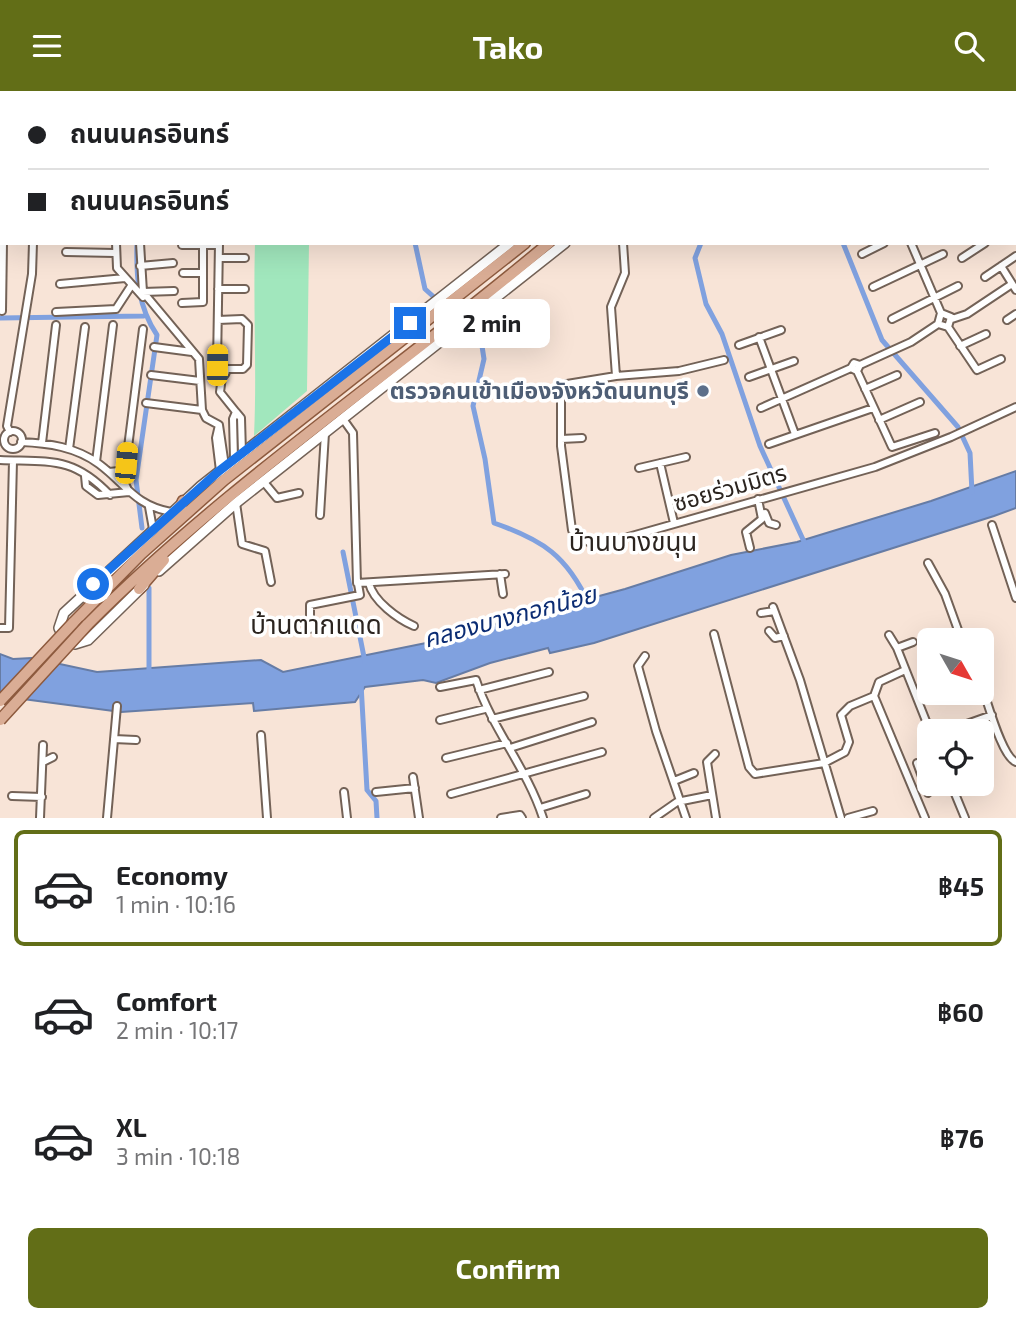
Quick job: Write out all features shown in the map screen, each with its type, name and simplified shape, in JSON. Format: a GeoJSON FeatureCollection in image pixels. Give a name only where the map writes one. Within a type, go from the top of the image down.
{"type":"FeatureCollection","features":[{"type":"Feature","properties":{"kind":"main road"},"geometry":{"type":"LineString","coordinates":[[0,701],[72,622],[141,554],[224,480],[442,304],[508,245]]}},
{"type":"Feature","properties":{"kind":"main road"},"geometry":{"type":"LineString","coordinates":[[457,325],[344,419],[236,503],[82,644],[69,642],[61,632],[60,621],[64,613],[222,468],[523,245]]}},
{"type":"Feature","properties":{"kind":"main road"},"geometry":{"type":"LineString","coordinates":[[467,318],[547,245]]}},
{"type":"Feature","properties":{"kind":"main road"},"geometry":{"type":"LineString","coordinates":[[0,720],[87,625],[181,537],[262,471],[562,245]]}},
{"type":"Feature","properties":{"kind":"main road"},"geometry":{"type":"LineString","coordinates":[[141,554],[148,541],[180,509],[183,501]]}},
{"type":"Feature","properties":{"kind":"main road"},"geometry":{"type":"LineString","coordinates":[[139,589],[181,537]]}},
{"type":"Feature","properties":{"kind":"street"},"geometry":{"type":"LineString","coordinates":[[2,311],[3,245]]}},
{"type":"Feature","properties":{"kind":"street"},"geometry":{"type":"LineString","coordinates":[[10,432],[7,426],[32,274],[33,245]]}},
{"type":"Feature","properties":{"kind":"street"},"geometry":{"type":"LineString","coordinates":[[116,245],[117,268],[199,359],[202,410],[206,418],[219,425],[216,439],[222,468]]}},
{"type":"Feature","properties":{"kind":"street"},"geometry":{"type":"LineString","coordinates":[[140,245],[143,292],[150,303]]}},
{"type":"Feature","properties":{"kind":"street"},"geometry":{"type":"LineString","coordinates":[[182,245],[203,245],[203,302],[182,303]]}},
{"type":"Feature","properties":{"kind":"street"},"geometry":{"type":"LineString","coordinates":[[219,245],[215,374],[222,377]]}},
{"type":"Feature","properties":{"kind":"street"},"geometry":{"type":"LineString","coordinates":[[623,245],[625,273],[611,307],[617,376],[679,370],[724,360]]}},
{"type":"Feature","properties":{"kind":"street"},"geometry":{"type":"LineString","coordinates":[[862,254],[880,245]]}},
{"type":"Feature","properties":{"kind":"street"},"geometry":{"type":"LineString","coordinates":[[761,408],[881,357],[938,324],[941,313],[912,245]]}},
{"type":"Feature","properties":{"kind":"street"},"geometry":{"type":"LineString","coordinates":[[962,258],[982,245]]}},
{"type":"Feature","properties":{"kind":"street"},"geometry":{"type":"LineString","coordinates":[[66,252],[115,253]]}},
{"type":"Feature","properties":{"kind":"street"},"geometry":{"type":"LineString","coordinates":[[873,287],[943,254]]}},
{"type":"Feature","properties":{"kind":"street"},"geometry":{"type":"LineString","coordinates":[[985,277],[1016,256]]}},
{"type":"Feature","properties":{"kind":"street"},"geometry":{"type":"LineString","coordinates":[[219,258],[245,258]]}},
{"type":"Feature","properties":{"kind":"street"},"geometry":{"type":"LineString","coordinates":[[140,266],[173,263]]}},
{"type":"Feature","properties":{"kind":"street"},"geometry":{"type":"LineString","coordinates":[[948,327],[952,320],[1014,287],[1000,266]]}},
{"type":"Feature","properties":{"kind":"street"},"geometry":{"type":"LineString","coordinates":[[183,273],[203,273]]}},
{"type":"Feature","properties":{"kind":"street"},"geometry":{"type":"LineString","coordinates":[[61,283],[125,278]]}},
{"type":"Feature","properties":{"kind":"street"},"geometry":{"type":"LineString","coordinates":[[56,312],[116,309],[131,286]]}},
{"type":"Feature","properties":{"kind":"street"},"geometry":{"type":"LineString","coordinates":[[892,319],[958,286]]}},
{"type":"Feature","properties":{"kind":"street"},"geometry":{"type":"LineString","coordinates":[[218,289],[244,289]]}},
{"type":"Feature","properties":{"kind":"street"},"geometry":{"type":"LineString","coordinates":[[143,292],[174,291]]}},
{"type":"Feature","properties":{"kind":"street"},"geometry":{"type":"LineString","coordinates":[[941,313],[949,314],[952,320]]}},
{"type":"Feature","properties":{"kind":"street"},"geometry":{"type":"LineString","coordinates":[[1007,320],[1016,314]]}},
{"type":"Feature","properties":{"kind":"street"},"geometry":{"type":"LineString","coordinates":[[217,365],[223,365],[227,369],[243,369],[247,365],[248,325],[242,319],[218,320]]}},
{"type":"Feature","properties":{"kind":"street"},"geometry":{"type":"LineString","coordinates":[[938,324],[948,327],[977,370],[1001,359]]}},
{"type":"Feature","properties":{"kind":"street"},"geometry":{"type":"LineString","coordinates":[[41,443],[56,325]]}},
{"type":"Feature","properties":{"kind":"street"},"geometry":{"type":"LineString","coordinates":[[96,461],[113,325]]}},
{"type":"Feature","properties":{"kind":"street"},"geometry":{"type":"LineString","coordinates":[[69,449],[85,327]]}},
{"type":"Feature","properties":{"kind":"street"},"geometry":{"type":"LineString","coordinates":[[109,472],[119,471],[126,463],[143,329]]}},
{"type":"Feature","properties":{"kind":"street"},"geometry":{"type":"LineString","coordinates":[[739,345],[781,330]]}},
{"type":"Feature","properties":{"kind":"street"},"geometry":{"type":"LineString","coordinates":[[960,346],[986,334]]}},
{"type":"Feature","properties":{"kind":"street"},"geometry":{"type":"LineString","coordinates":[[760,337],[795,434]]}},
{"type":"Feature","properties":{"kind":"street"},"geometry":{"type":"LineString","coordinates":[[154,347],[192,352]]}},
{"type":"Feature","properties":{"kind":"street"},"geometry":{"type":"LineString","coordinates":[[749,377],[794,361]]}},
{"type":"Feature","properties":{"kind":"street"},"geometry":{"type":"LineString","coordinates":[[856,368],[894,448],[935,433]]}},
{"type":"Feature","properties":{"kind":"street"},"geometry":{"type":"LineString","coordinates":[[227,369],[222,377],[220,392],[236,412],[233,419],[238,456]]}},
{"type":"Feature","properties":{"kind":"street"},"geometry":{"type":"LineString","coordinates":[[151,375],[200,381]]}},
{"type":"Feature","properties":{"kind":"street"},"geometry":{"type":"LineString","coordinates":[[865,389],[897,375]]}},
{"type":"Feature","properties":{"kind":"street","name":"ซอยร่วมมิตร"},"geometry":{"type":"LineString","coordinates":[[617,376],[563,387],[561,439],[573,532],[590,543],[600,545],[776,492],[875,467],[951,437],[1016,407]]}},
{"type":"Feature","properties":{"kind":"street"},"geometry":{"type":"LineString","coordinates":[[879,420],[920,402]]}},
{"type":"Feature","properties":{"kind":"street"},"geometry":{"type":"LineString","coordinates":[[146,403],[202,410]]}},
{"type":"Feature","properties":{"kind":"street"},"geometry":{"type":"LineString","coordinates":[[769,444],[873,408]]}},
{"type":"Feature","properties":{"kind":"street"},"geometry":{"type":"LineString","coordinates":[[310,629],[310,605],[360,596],[353,433],[344,419]]}},
{"type":"Feature","properties":{"kind":"street"},"geometry":{"type":"LineString","coordinates":[[10,432],[19,434],[21,442]]}},
{"type":"Feature","properties":{"kind":"street"},"geometry":{"type":"LineString","coordinates":[[10,432],[4,441],[8,447],[16,448],[21,442]]}},
{"type":"Feature","properties":{"kind":"street"},"geometry":{"type":"LineString","coordinates":[[320,515],[325,433]]}},
{"type":"Feature","properties":{"kind":"street"},"geometry":{"type":"LineString","coordinates":[[561,439],[582,438]]}},
{"type":"Feature","properties":{"kind":"street"},"geometry":{"type":"LineString","coordinates":[[21,442],[69,449],[96,461],[149,507],[171,512]]}},
{"type":"Feature","properties":{"kind":"street"},"geometry":{"type":"LineString","coordinates":[[639,468],[686,457]]}},
{"type":"Feature","properties":{"kind":"street"},"geometry":{"type":"LineString","coordinates":[[0,460],[56,461],[75,466],[110,495],[129,492]]}},
{"type":"Feature","properties":{"kind":"street"},"geometry":{"type":"LineString","coordinates":[[0,628],[9,628],[13,461]]}},
{"type":"Feature","properties":{"kind":"street"},"geometry":{"type":"LineString","coordinates":[[660,463],[674,523]]}},
{"type":"Feature","properties":{"kind":"street"},"geometry":{"type":"LineString","coordinates":[[119,471],[129,492]]}},
{"type":"Feature","properties":{"kind":"street"},"geometry":{"type":"LineString","coordinates":[[263,481],[277,498],[299,493]]}},
{"type":"Feature","properties":{"kind":"street"},"geometry":{"type":"LineString","coordinates":[[760,498],[768,522],[776,525]]}},
{"type":"Feature","properties":{"kind":"street"},"geometry":{"type":"LineString","coordinates":[[750,548],[746,532],[762,519],[760,498]]}},
{"type":"Feature","properties":{"kind":"street"},"geometry":{"type":"LineString","coordinates":[[236,503],[242,544],[267,553],[271,582]]}},
{"type":"Feature","properties":{"kind":"street"},"geometry":{"type":"LineString","coordinates":[[149,507],[153,529]]}},
{"type":"Feature","properties":{"kind":"street"},"geometry":{"type":"LineString","coordinates":[[992,525],[1016,598]]}},
{"type":"Feature","properties":{"kind":"street"},"geometry":{"type":"LineString","coordinates":[[928,563],[945,594],[957,628]]}},
{"type":"Feature","properties":{"kind":"street"},"geometry":{"type":"LineString","coordinates":[[358,584],[503,574],[503,594]]}},
{"type":"Feature","properties":{"kind":"street"},"geometry":{"type":"LineString","coordinates":[[369,583],[371,591],[393,614],[414,626]]}},
{"type":"Feature","properties":{"kind":"street"},"geometry":{"type":"LineString","coordinates":[[761,613],[773,609],[784,636],[800,680],[841,818]]}},
{"type":"Feature","properties":{"kind":"street"},"geometry":{"type":"LineString","coordinates":[[769,631],[775,638],[784,636]]}},
{"type":"Feature","properties":{"kind":"street"},"geometry":{"type":"LineString","coordinates":[[714,634],[752,773],[758,775],[792,766],[824,763],[843,754],[848,746],[841,720],[844,711],[874,696]]}},
{"type":"Feature","properties":{"kind":"street"},"geometry":{"type":"LineString","coordinates":[[890,635],[925,719]]}},
{"type":"Feature","properties":{"kind":"street"},"geometry":{"type":"LineString","coordinates":[[897,648],[913,642]]}},
{"type":"Feature","properties":{"kind":"street"},"geometry":{"type":"LineString","coordinates":[[645,656],[638,666],[656,731],[686,818]]}},
{"type":"Feature","properties":{"kind":"street"},"geometry":{"type":"LineString","coordinates":[[904,671],[879,682],[874,696],[925,818]]}},
{"type":"Feature","properties":{"kind":"street"},"geometry":{"type":"LineString","coordinates":[[479,690],[549,673]]}},
{"type":"Feature","properties":{"kind":"street"},"geometry":{"type":"LineString","coordinates":[[440,687],[474,679],[485,709],[527,775],[543,818]]}},
{"type":"Feature","properties":{"kind":"street"},"geometry":{"type":"LineString","coordinates":[[492,719],[583,696]]}},
{"type":"Feature","properties":{"kind":"street"},"geometry":{"type":"LineString","coordinates":[[988,705],[1009,758],[1016,762]]}},
{"type":"Feature","properties":{"kind":"street"},"geometry":{"type":"LineString","coordinates":[[107,818],[117,706]]}},
{"type":"Feature","properties":{"kind":"street"},"geometry":{"type":"LineString","coordinates":[[440,720],[485,709]]}},
{"type":"Feature","properties":{"kind":"street"},"geometry":{"type":"LineString","coordinates":[[981,719],[992,715]]}},
{"type":"Feature","properties":{"kind":"street"},"geometry":{"type":"LineString","coordinates":[[446,758],[508,745],[592,722]]}},
{"type":"Feature","properties":{"kind":"street"},"geometry":{"type":"LineString","coordinates":[[261,735],[267,818]]}},
{"type":"Feature","properties":{"kind":"street"},"geometry":{"type":"LineString","coordinates":[[114,739],[135,740]]}},
{"type":"Feature","properties":{"kind":"street"},"geometry":{"type":"LineString","coordinates":[[40,818],[43,745]]}},
{"type":"Feature","properties":{"kind":"street"},"geometry":{"type":"LineString","coordinates":[[451,794],[602,752]]}},
{"type":"Feature","properties":{"kind":"street"},"geometry":{"type":"LineString","coordinates":[[715,754],[707,761],[716,818]]}},
{"type":"Feature","properties":{"kind":"street"},"geometry":{"type":"LineString","coordinates":[[43,762],[53,757]]}},
{"type":"Feature","properties":{"kind":"street"},"geometry":{"type":"LineString","coordinates":[[674,781],[694,773]]}},
{"type":"Feature","properties":{"kind":"street"},"geometry":{"type":"LineString","coordinates":[[413,777],[419,818]]}},
{"type":"Feature","properties":{"kind":"street"},"geometry":{"type":"LineString","coordinates":[[376,792],[415,788]]}},
{"type":"Feature","properties":{"kind":"street"},"geometry":{"type":"LineString","coordinates":[[344,792],[347,818]]}},
{"type":"Feature","properties":{"kind":"street"},"geometry":{"type":"LineString","coordinates":[[540,808],[586,794]]}},
{"type":"Feature","properties":{"kind":"street"},"geometry":{"type":"LineString","coordinates":[[654,818],[681,801],[712,795]]}},
{"type":"Feature","properties":{"kind":"street"},"geometry":{"type":"LineString","coordinates":[[12,796],[42,797]]}},
{"type":"Feature","properties":{"kind":"street"},"geometry":{"type":"LineString","coordinates":[[956,796],[965,818]]}},
{"type":"Feature","properties":{"kind":"street"},"geometry":{"type":"LineString","coordinates":[[849,818],[873,811]]}},
{"type":"Feature","properties":{"kind":"street"},"geometry":{"type":"LineString","coordinates":[[501,818],[520,815],[522,818]]}},
{"type":"Feature","properties":{"kind":"green space"},"geometry":{"type":"Polygon","coordinates":[[[255,245],[309,245],[307,391],[254,436],[255,388],[255,245]]]}},
{"type":"Feature","properties":{"kind":"water"},"geometry":{"type":"Polygon","coordinates":[[[1016,471],[1016,508],[994,516],[594,643],[550,653],[548,648],[490,663],[436,683],[423,680],[365,687],[355,702],[254,711],[253,703],[121,712],[0,696],[0,654],[13,659],[32,658],[97,672],[261,660],[283,672],[426,643],[625,589],[731,555],[797,542],[931,501],[1016,471]]]}},
{"type":"Feature","properties":{"kind":"waterway"},"geometry":{"type":"LineString","coordinates":[[137,245],[142,303],[157,335],[136,480],[142,528]]}},
{"type":"Feature","properties":{"kind":"waterway"},"geometry":{"type":"LineString","coordinates":[[415,245],[425,289],[456,317]]}},
{"type":"Feature","properties":{"kind":"waterway"},"geometry":{"type":"LineString","coordinates":[[700,245],[695,258],[706,304],[722,334],[760,446],[806,546]]}},
{"type":"Feature","properties":{"kind":"waterway"},"geometry":{"type":"LineString","coordinates":[[844,245],[882,340],[958,427],[970,453],[972,492]]}},
{"type":"Feature","properties":{"kind":"waterway"},"geometry":{"type":"LineString","coordinates":[[0,318],[144,316]]}},
{"type":"Feature","properties":{"kind":"waterway","name":"คลองบางกอกน้อย"},"geometry":{"type":"LineString","coordinates":[[463,324],[482,346],[484,359],[473,406],[485,459],[494,523],[526,536],[552,552],[572,573],[589,604]]}},
{"type":"Feature","properties":{"kind":"waterway"},"geometry":{"type":"LineString","coordinates":[[343,552],[365,662]]}},
{"type":"Feature","properties":{"kind":"waterway"},"geometry":{"type":"LineString","coordinates":[[149,588],[149,676]]}},
{"type":"Feature","properties":{"kind":"waterway"},"geometry":{"type":"LineString","coordinates":[[361,684],[367,790],[376,801],[377,818]]}},
{"type":"Feature","properties":{"kind":"place","name":"ตรวจคนเข้าเมืองจังหวัดนนทบุรี"},"geometry":{"type":"Point","coordinates":[703,391]}},
{"type":"Feature","properties":{"kind":"district","name":"บ้านบางขนุน"},"geometry":{"type":"Point","coordinates":[633,542]}},
{"type":"Feature","properties":{"kind":"district","name":"บ้านตากแดด"},"geometry":{"type":"Point","coordinates":[316,625]}},
{"type":"Feature","properties":{"kind":"route"},"geometry":{"type":"LineString","coordinates":[[93,584],[219,471],[410,323]]}}]}
